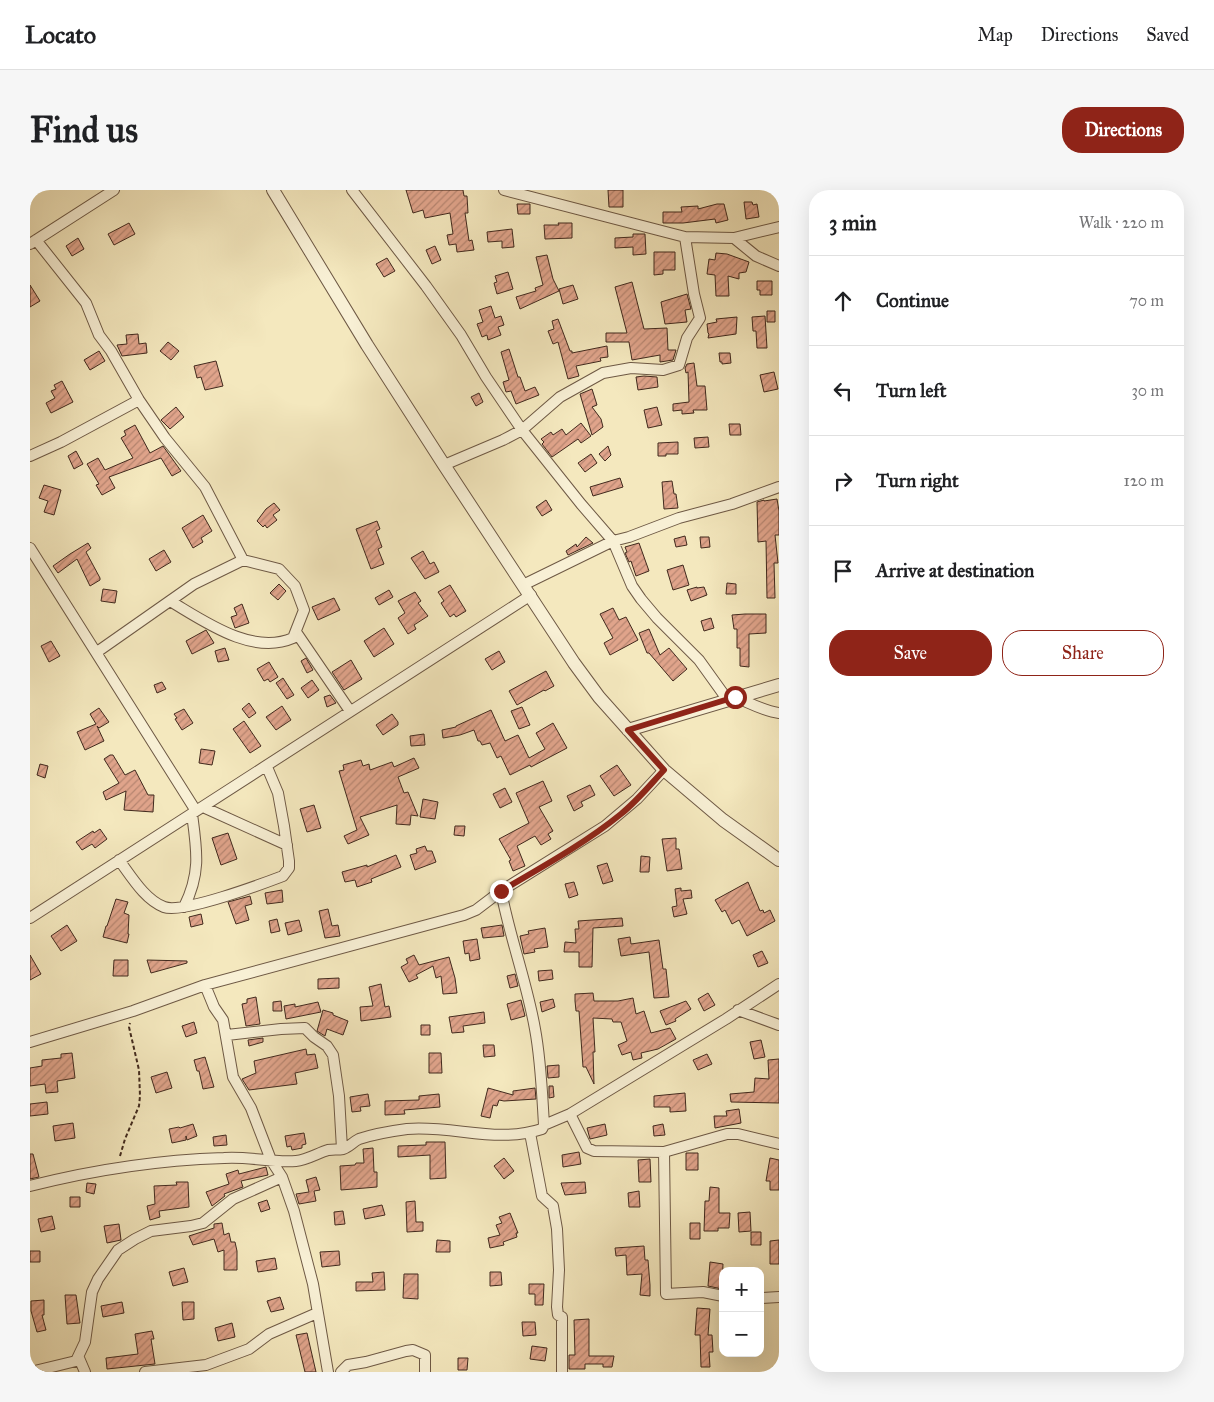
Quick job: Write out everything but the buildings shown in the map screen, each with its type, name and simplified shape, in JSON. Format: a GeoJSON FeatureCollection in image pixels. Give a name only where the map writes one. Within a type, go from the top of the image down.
{"type":"FeatureCollection","features":[{"type":"Feature","properties":{"kind":"street"},"geometry":{"type":"LineString","coordinates":[[114,190],[32,243],[86,303],[99,335],[111,351],[139,400],[165,438],[205,487],[243,560]]}},
{"type":"Feature","properties":{"kind":"street"},"geometry":{"type":"LineString","coordinates":[[272,190],[367,345],[444,465],[574,663],[599,697],[664,770],[723,820],[779,860]]}},
{"type":"Feature","properties":{"kind":"street"},"geometry":{"type":"LineString","coordinates":[[352,190],[461,335],[522,430],[581,504],[613,540],[632,586],[641,599],[699,660],[731,698],[750,703],[767,712],[779,713]]}},
{"type":"Feature","properties":{"kind":"street"},"geometry":{"type":"LineString","coordinates":[[504,190],[685,237],[734,238],[779,227]]}},
{"type":"Feature","properties":{"kind":"street"},"geometry":{"type":"LineString","coordinates":[[444,465],[522,430],[560,397],[603,373],[631,368],[663,370],[680,365],[687,338],[700,318],[685,237]]}},
{"type":"Feature","properties":{"kind":"street"},"geometry":{"type":"LineString","coordinates":[[734,238],[756,256],[779,266]]}},
{"type":"Feature","properties":{"kind":"street"},"geometry":{"type":"LineString","coordinates":[[30,456],[62,442],[139,400]]}},
{"type":"Feature","properties":{"kind":"street"},"geometry":{"type":"LineString","coordinates":[[30,918],[267,767],[527,590],[613,540],[628,537],[679,518],[732,504],[779,487]]}},
{"type":"Feature","properties":{"kind":"street"},"geometry":{"type":"LineString","coordinates":[[30,548],[197,811],[196,872],[192,891],[184,907]]}},
{"type":"Feature","properties":{"kind":"street"},"geometry":{"type":"LineString","coordinates":[[97,652],[194,584],[243,560],[279,569],[295,586],[304,610],[293,638],[283,642],[261,643],[245,640],[203,620],[170,601]]}},
{"type":"Feature","properties":{"kind":"street"},"geometry":{"type":"LineString","coordinates":[[296,632],[350,711]]}},
{"type":"Feature","properties":{"kind":"street"},"geometry":{"type":"LineString","coordinates":[[628,730],[779,685]]}},
{"type":"Feature","properties":{"kind":"street"},"geometry":{"type":"LineString","coordinates":[[120,860],[137,884],[158,904],[164,908],[172,909],[184,907],[283,876],[289,868],[287,845],[278,794],[267,767]]}},
{"type":"Feature","properties":{"kind":"street"},"geometry":{"type":"LineString","coordinates":[[30,1042],[133,1011],[205,985],[452,919],[476,910],[501,891],[552,861],[605,826],[637,799],[664,770]]}},
{"type":"Feature","properties":{"kind":"street"},"geometry":{"type":"LineString","coordinates":[[197,811],[287,845]]}},
{"type":"Feature","properties":{"kind":"street"},"geometry":{"type":"LineString","coordinates":[[501,891],[506,920],[536,1030],[541,1071],[544,1125]]}},
{"type":"Feature","properties":{"kind":"street"},"geometry":{"type":"LineString","coordinates":[[30,1186],[67,1177],[117,1169],[209,1158],[246,1157],[297,1161],[331,1149],[342,1149],[359,1139],[408,1129],[442,1130],[498,1136],[530,1133],[570,1114],[779,984]]}},
{"type":"Feature","properties":{"kind":"street"},"geometry":{"type":"LineString","coordinates":[[205,985],[214,1007],[223,1020],[233,1077],[251,1108],[271,1160],[282,1177],[297,1220],[313,1284],[328,1372]]}},
{"type":"Feature","properties":{"kind":"street"},"geometry":{"type":"LineString","coordinates":[[738,1010],[779,1025]]}},
{"type":"Feature","properties":{"kind":"street"},"geometry":{"type":"LineString","coordinates":[[227,1036],[305,1028],[327,1046],[332,1055],[338,1089],[342,1149]]}},
{"type":"Feature","properties":{"kind":"street"},"geometry":{"type":"LineString","coordinates":[[570,1114],[581,1139],[590,1150],[664,1152],[727,1134],[738,1134],[779,1144]]}},
{"type":"Feature","properties":{"kind":"street"},"geometry":{"type":"LineString","coordinates":[[530,1133],[542,1196],[553,1206],[557,1229],[559,1270],[557,1307],[558,1315],[562,1317],[562,1372]]}},
{"type":"Feature","properties":{"kind":"street"},"geometry":{"type":"LineString","coordinates":[[664,1152],[666,1294],[703,1292],[719,1295]]}},
{"type":"Feature","properties":{"kind":"street"},"geometry":{"type":"LineString","coordinates":[[30,1372],[76,1362],[79,1358],[86,1333],[92,1292],[98,1279],[118,1250],[134,1239],[151,1231],[204,1223],[233,1199],[282,1177]]}},
{"type":"Feature","properties":{"kind":"street"},"geometry":{"type":"LineString","coordinates":[[764,1298],[779,1296]]}},
{"type":"Feature","properties":{"kind":"street"},"geometry":{"type":"LineString","coordinates":[[145,1372],[206,1365],[249,1349],[268,1334],[317,1313]]}},
{"type":"Feature","properties":{"kind":"street"},"geometry":{"type":"LineString","coordinates":[[340,1372],[348,1365],[413,1350],[425,1355],[425,1372]]}},
{"type":"Feature","properties":{"kind":"street"},"geometry":{"type":"LineString","coordinates":[[79,1358],[85,1372]]}},
{"type":"Feature","properties":{"kind":"path"},"geometry":{"type":"LineString","coordinates":[[117,1169],[125,1139],[140,1106],[139,1070],[129,1027],[133,1011]]}},
{"type":"Feature","properties":{"kind":"route"},"geometry":{"type":"LineString","coordinates":[[501,891],[552,861],[605,826],[637,799],[664,770],[628,730],[735,697]]}}]}
